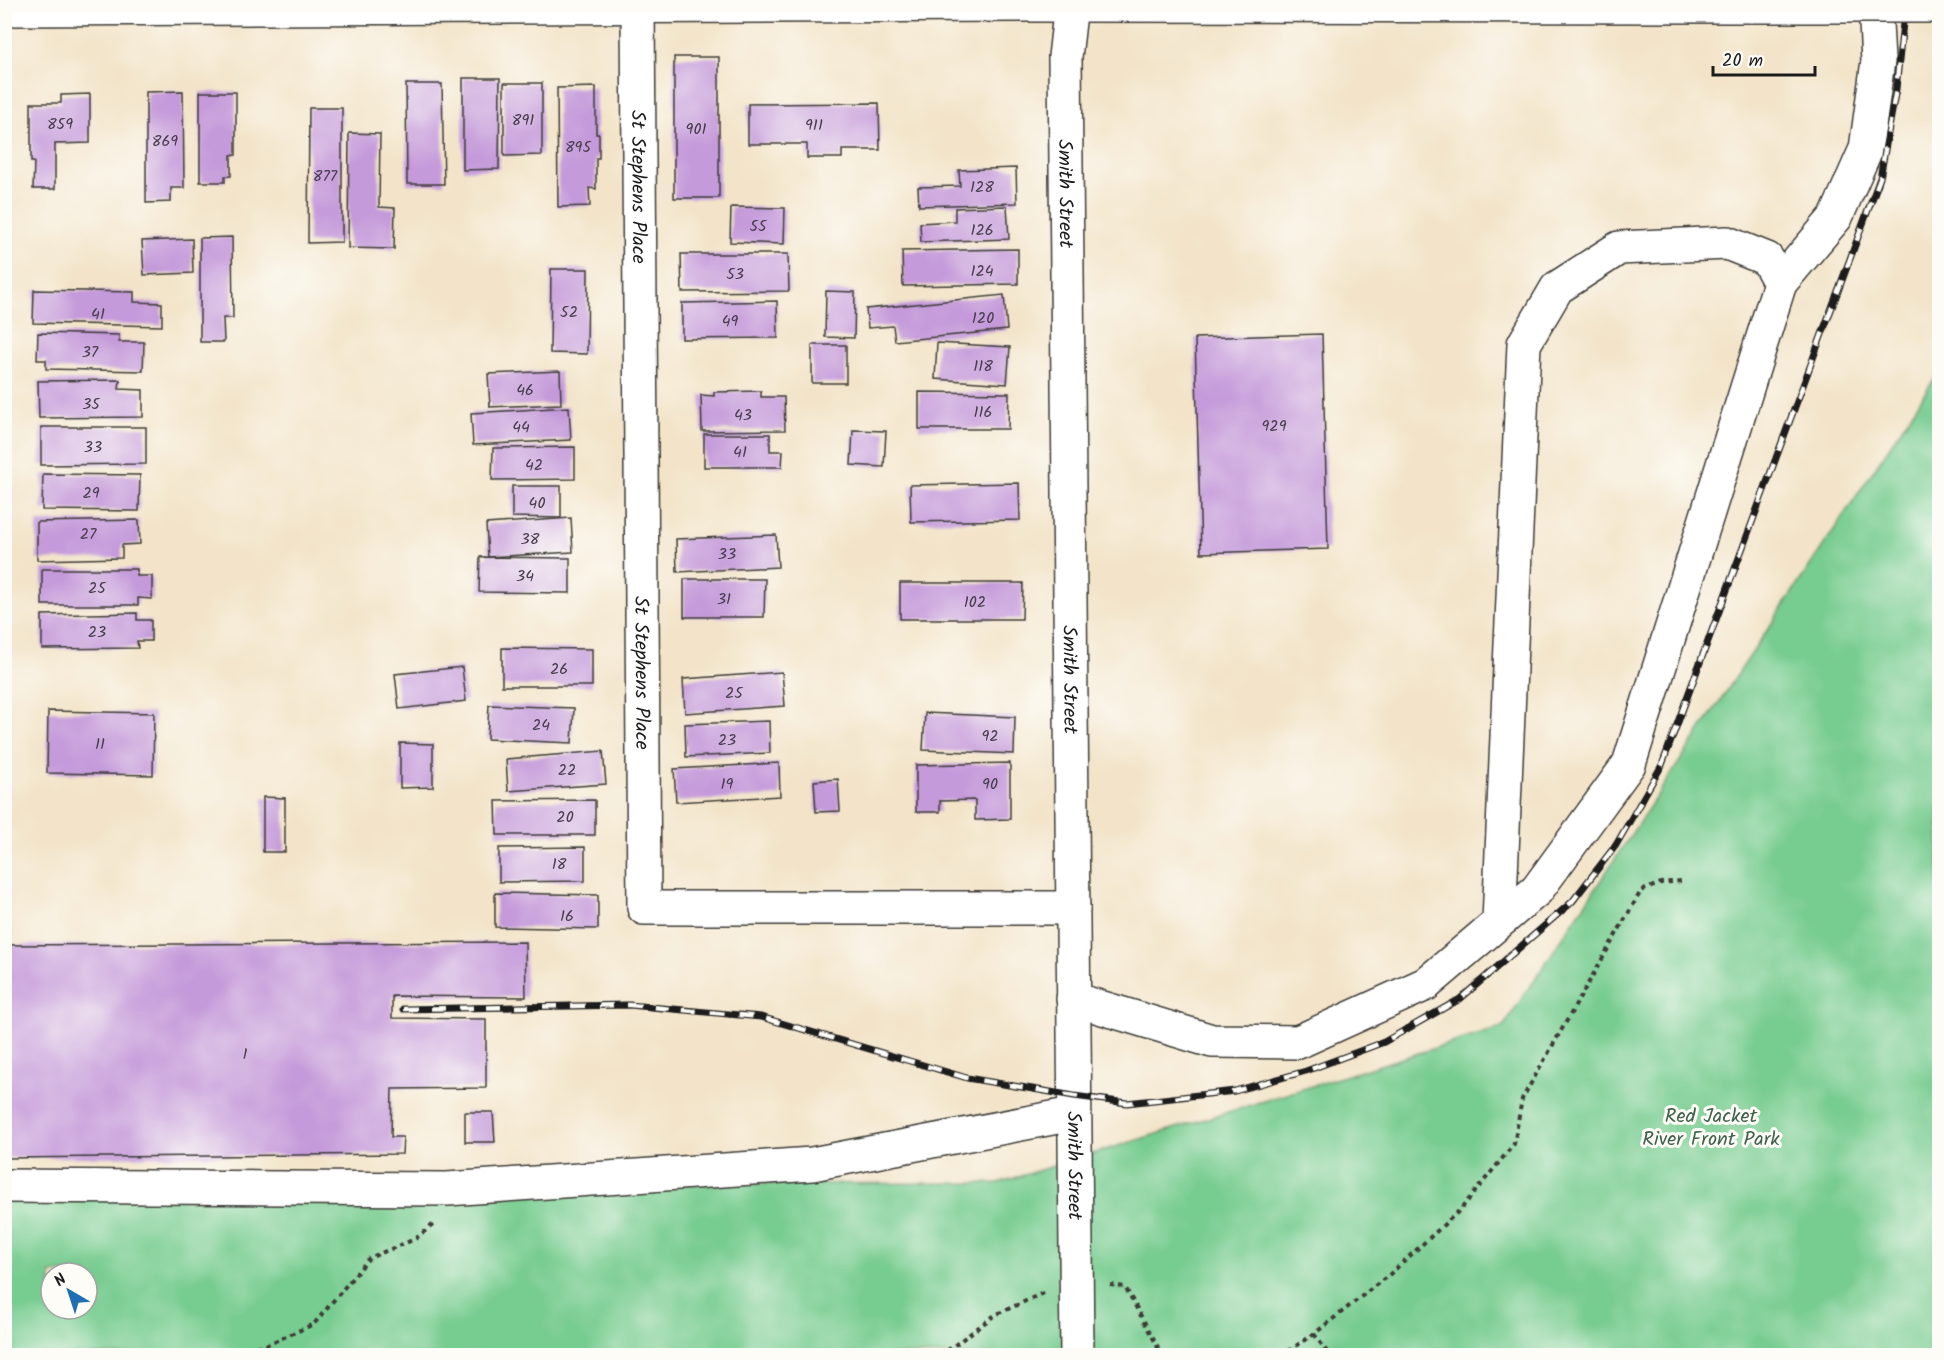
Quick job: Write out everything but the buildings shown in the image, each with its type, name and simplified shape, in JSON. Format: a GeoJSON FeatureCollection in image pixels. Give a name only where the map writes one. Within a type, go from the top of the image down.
{"type":"FeatureCollection","features":[{"type":"Feature","properties":{"kind":"street"},"geometry":{"type":"LineString","coordinates":[[1074,999],[1212,1041],[1298,1042],[1426,984],[1537,890],[1629,764],[1780,284],[1836,217],[1866,149],[1878,61],[1875,4]]}},
{"type":"Feature","properties":{"kind":"street"},"geometry":{"type":"LineString","coordinates":[[4,9],[1071,5],[1940,6]]}},
{"type":"Feature","properties":{"kind":"street","name":"Smith Street"},"geometry":{"type":"LineString","coordinates":[[1071,5],[1065,57],[1077,1356]]}},
{"type":"Feature","properties":{"kind":"street","name":"St Stephens Place"},"geometry":{"type":"LineString","coordinates":[[638,7],[644,908],[1073,908]]}},
{"type":"Feature","properties":{"kind":"street"},"geometry":{"type":"LineString","coordinates":[[1499,922],[1524,344],[1557,288],[1619,248],[1727,243],[1767,259],[1780,284]]}},
{"type":"Feature","properties":{"kind":"street"},"geometry":{"type":"LineString","coordinates":[[4,1186],[447,1188],[812,1164],[1073,1114]]}},
{"type":"Feature","properties":{"kind":"path"},"geometry":{"type":"LineString","coordinates":[[1281,1356],[1314,1334],[1390,1274],[1461,1209],[1514,1144],[1522,1099],[1641,891],[1661,883],[1682,881]]}},
{"type":"Feature","properties":{"kind":"path"},"geometry":{"type":"LineString","coordinates":[[176,1356],[266,1345],[314,1324],[369,1258],[415,1239],[435,1222],[447,1188]]}},
{"type":"Feature","properties":{"kind":"path"},"geometry":{"type":"LineString","coordinates":[[940,1356],[995,1315],[1041,1293],[1075,1286],[1109,1285],[1125,1287],[1157,1345],[1160,1356]]}},
{"type":"Feature","properties":{"kind":"path"},"geometry":{"type":"LineString","coordinates":[[1314,1334],[1330,1356]]}},
{"type":"Feature","properties":{"kind":"green space","name":"Red Jacket River Front Park"},"geometry":{"type":"Polygon","coordinates":[[[1939,372],[1939,1355],[5,1355],[4,1187],[998,1183],[1503,1027],[1939,372]]]}},
{"type":"Feature","properties":{"kind":"railway"},"geometry":{"type":"LineString","coordinates":[[403,1009],[629,1005],[761,1017],[967,1078],[1127,1103],[1235,1091],[1306,1071],[1384,1042],[1460,999],[1572,902],[1616,845],[1662,765],[1880,178],[1896,89],[1905,4]]}}]}
